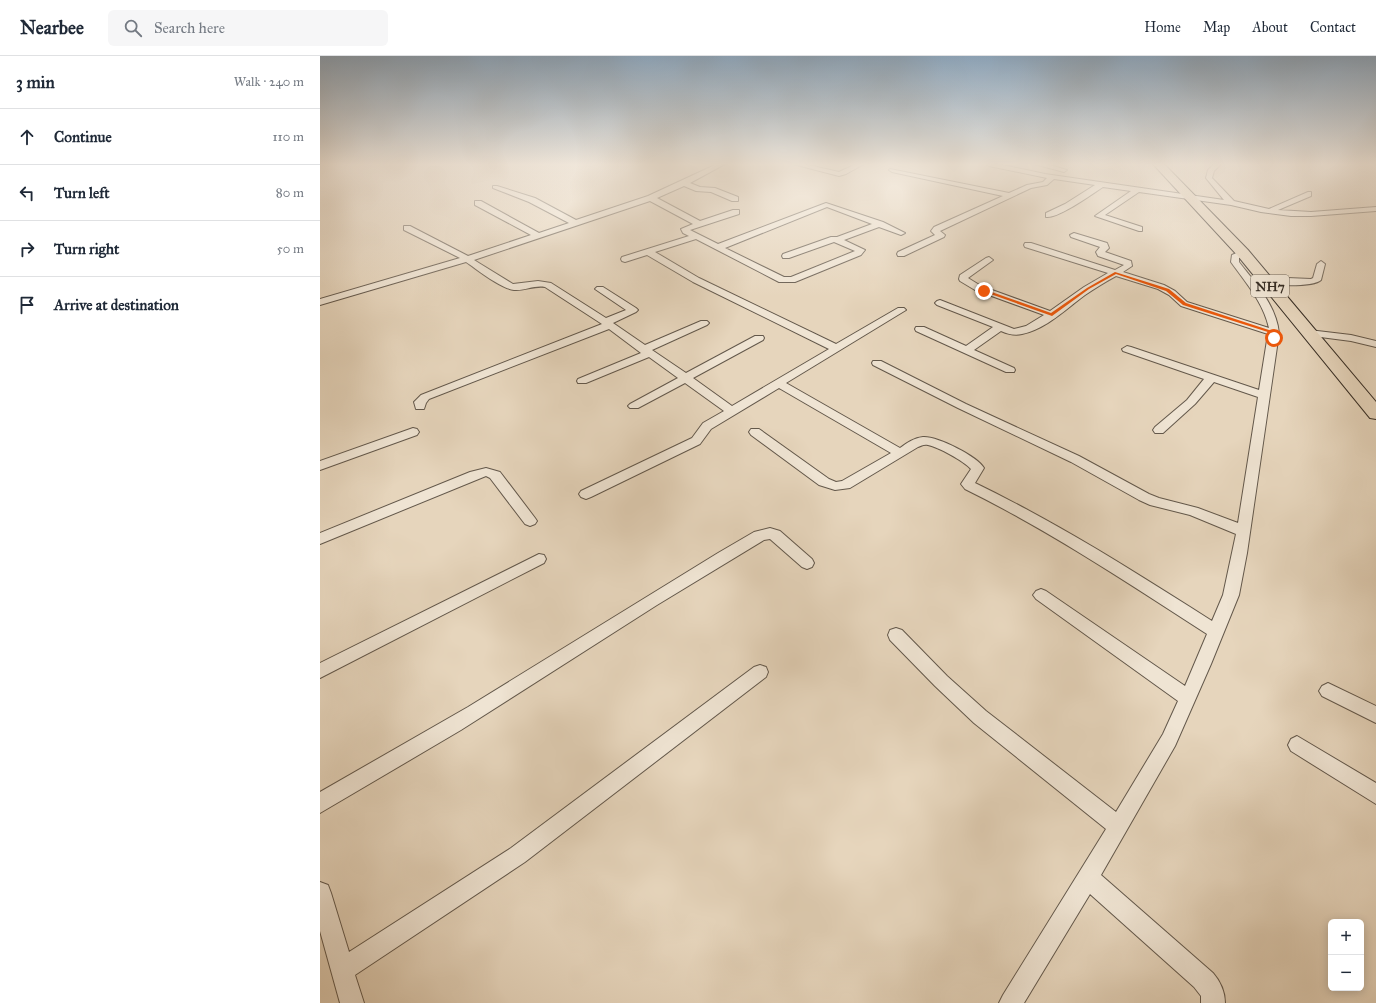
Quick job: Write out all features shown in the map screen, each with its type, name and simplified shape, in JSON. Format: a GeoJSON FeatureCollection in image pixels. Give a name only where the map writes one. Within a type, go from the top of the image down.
{"type":"FeatureCollection","features":[{"type":"Feature","properties":{"kind":"highway","name":"NH7"},"geometry":{"type":"LineString","coordinates":[[1200,208],[1243,253],[1309,333],[1371,402],[1376,414]]}},
{"type":"Feature","properties":{"kind":"street"},"geometry":{"type":"LineString","coordinates":[[488,208],[537,235]]}},
{"type":"Feature","properties":{"kind":"street"},"geometry":{"type":"LineString","coordinates":[[548,208],[574,222]]}},
{"type":"Feature","properties":{"kind":"street"},"geometry":{"type":"LineString","coordinates":[[320,302],[467,259],[618,208]]}},
{"type":"Feature","properties":{"kind":"street"},"geometry":{"type":"LineString","coordinates":[[670,208],[699,224]]}},
{"type":"Feature","properties":{"kind":"street"},"geometry":{"type":"LineString","coordinates":[[719,248],[820,208]]}},
{"type":"Feature","properties":{"kind":"street"},"geometry":{"type":"LineString","coordinates":[[837,208],[901,233]]}},
{"type":"Feature","properties":{"kind":"street"},"geometry":{"type":"LineString","coordinates":[[901,254],[939,237],[942,234],[935,231],[937,229],[982,208]]}},
{"type":"Feature","properties":{"kind":"street"},"geometry":{"type":"LineString","coordinates":[[1049,215],[1063,208]]}},
{"type":"Feature","properties":{"kind":"street"},"geometry":{"type":"LineString","coordinates":[[1110,208],[1099,216],[1139,229]]}},
{"type":"Feature","properties":{"kind":"street"},"geometry":{"type":"LineString","coordinates":[[1257,208],[1271,211],[1311,214],[1368,208]]}},
{"type":"Feature","properties":{"kind":"street"},"geometry":{"type":"LineString","coordinates":[[1271,211],[1277,208]]}},
{"type":"Feature","properties":{"kind":"street"},"geometry":{"type":"LineString","coordinates":[[736,212],[685,229],[782,280],[789,281],[860,252],[859,249],[832,239],[786,256]]}},
{"type":"Feature","properties":{"kind":"street"},"geometry":{"type":"LineString","coordinates":[[838,240],[880,224]]}},
{"type":"Feature","properties":{"kind":"street"},"geometry":{"type":"LineString","coordinates":[[407,228],[467,259],[512,287],[539,282],[548,285],[608,323],[646,352],[732,411]]}},
{"type":"Feature","properties":{"kind":"street"},"geometry":{"type":"LineString","coordinates":[[940,303],[1012,332],[1019,332],[1052,315],[1088,289],[1128,266],[1128,263],[1101,254],[1100,252],[1105,248],[1104,245],[1074,235]]}},
{"type":"Feature","properties":{"kind":"street"},"geometry":{"type":"LineString","coordinates":[[625,259],[696,236]]}},
{"type":"Feature","properties":{"kind":"street"},"geometry":{"type":"LineString","coordinates":[[1028,245],[1167,290],[1184,304],[1274,333]]}},
{"type":"Feature","properties":{"kind":"street"},"geometry":{"type":"LineString","coordinates":[[648,252],[696,280],[836,348]]}},
{"type":"Feature","properties":{"kind":"street"},"geometry":{"type":"LineString","coordinates":[[1011,1003],[1119,827],[1169,740],[1231,595],[1243,532],[1274,333],[1272,318],[1268,308],[1235,262],[1235,257],[1243,253]]}},
{"type":"Feature","properties":{"kind":"street"},"geometry":{"type":"LineString","coordinates":[[989,260],[963,277],[963,279],[978,288],[1052,315]]}},
{"type":"Feature","properties":{"kind":"street"},"geometry":{"type":"LineString","coordinates":[[1265,280],[1312,282],[1317,280],[1321,264]]}},
{"type":"Feature","properties":{"kind":"street"},"geometry":{"type":"LineString","coordinates":[[420,407],[420,402],[425,397],[608,323],[633,310],[600,289]]}},
{"type":"Feature","properties":{"kind":"street"},"geometry":{"type":"LineString","coordinates":[[586,494],[696,441],[700,438],[703,429],[707,426],[901,310]]}},
{"type":"Feature","properties":{"kind":"street"},"geometry":{"type":"LineString","coordinates":[[582,381],[646,352],[704,323]]}},
{"type":"Feature","properties":{"kind":"street"},"geometry":{"type":"LineString","coordinates":[[966,350],[1000,327]]}},
{"type":"Feature","properties":{"kind":"street"},"geometry":{"type":"LineString","coordinates":[[920,329],[1010,370]]}},
{"type":"Feature","properties":{"kind":"street"},"geometry":{"type":"LineString","coordinates":[[1309,333],[1344,337],[1376,344]]}},
{"type":"Feature","properties":{"kind":"street"},"geometry":{"type":"LineString","coordinates":[[634,406],[759,338]]}},
{"type":"Feature","properties":{"kind":"street"},"geometry":{"type":"LineString","coordinates":[[1127,349],[1172,366],[1263,396]]}},
{"type":"Feature","properties":{"kind":"street"},"geometry":{"type":"LineString","coordinates":[[877,363],[962,406],[1075,460],[1144,497],[1156,502],[1193,512],[1243,532]]}},
{"type":"Feature","properties":{"kind":"street"},"geometry":{"type":"LineString","coordinates":[[1159,430],[1191,402],[1212,378]]}},
{"type":"Feature","properties":{"kind":"street"},"geometry":{"type":"LineString","coordinates":[[778,383],[900,453]]}},
{"type":"Feature","properties":{"kind":"street"},"geometry":{"type":"LineString","coordinates":[[320,466],[413,432]]}},
{"type":"Feature","properties":{"kind":"street"},"geometry":{"type":"LineString","coordinates":[[755,432],[824,482],[835,486],[845,485],[921,441],[931,441],[973,463],[978,468],[968,484],[970,486],[1017,509],[1093,553],[1216,632]]}},
{"type":"Feature","properties":{"kind":"street"},"geometry":{"type":"LineString","coordinates":[[320,539],[475,475],[486,472],[495,475],[530,520]]}},
{"type":"Feature","properties":{"kind":"street"},"geometry":{"type":"LineString","coordinates":[[320,803],[472,714],[621,618],[697,571],[759,536],[770,533],[807,563]]}},
{"type":"Feature","properties":{"kind":"street"},"geometry":{"type":"LineString","coordinates":[[320,670],[539,560]]}},
{"type":"Feature","properties":{"kind":"street"},"geometry":{"type":"LineString","coordinates":[[1041,595],[1188,698]]}},
{"type":"Feature","properties":{"kind":"street"},"geometry":{"type":"LineString","coordinates":[[896,635],[940,681],[980,718],[1119,827]]}},
{"type":"Feature","properties":{"kind":"street"},"geometry":{"type":"LineString","coordinates":[[342,970],[518,855],[760,672]]}},
{"type":"Feature","properties":{"kind":"street"},"geometry":{"type":"LineString","coordinates":[[1328,691],[1376,715]]}},
{"type":"Feature","properties":{"kind":"street"},"geometry":{"type":"LineString","coordinates":[[1297,745],[1376,794]]}},
{"type":"Feature","properties":{"kind":"street"},"geometry":{"type":"LineString","coordinates":[[1088,878],[1202,978],[1209,986],[1214,996],[1213,1003]]}},
{"type":"Feature","properties":{"kind":"street"},"geometry":{"type":"LineString","coordinates":[[320,893],[324,924],[342,970],[352,1003]]}},
{"type":"Feature","properties":{"kind":"route"},"geometry":{"type":"LineString","coordinates":[[984,291],[1052,315],[1088,289],[1116,273],[1161,287],[1172,293],[1184,304],[1274,333],[1274,338]]}}]}
